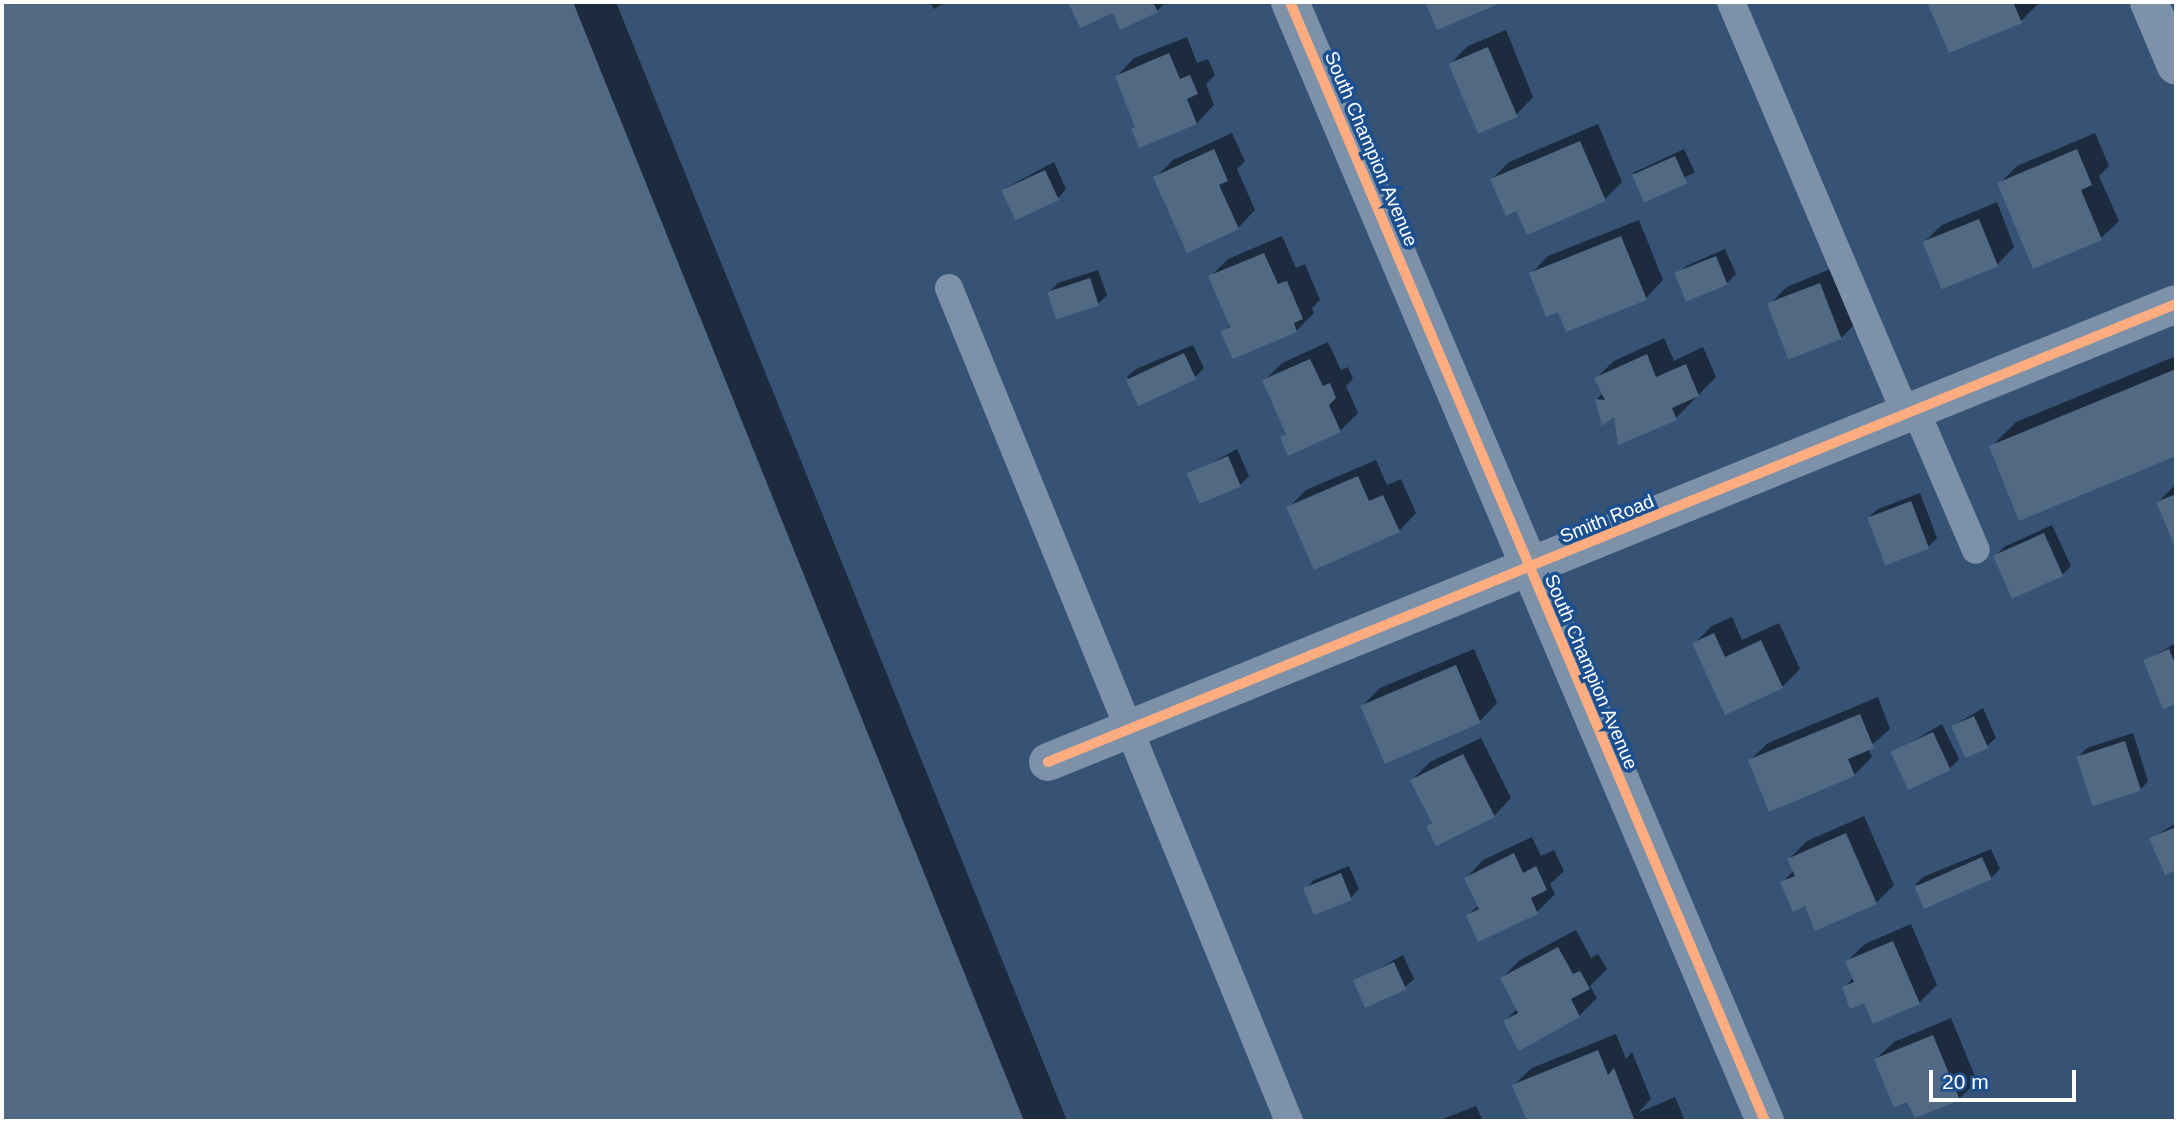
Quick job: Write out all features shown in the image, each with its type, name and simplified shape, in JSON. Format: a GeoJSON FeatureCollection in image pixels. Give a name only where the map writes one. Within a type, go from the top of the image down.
{"type":"FeatureCollection","features":[{"type":"Feature","properties":{"kind":"street","name":"South Champion Avenue"},"geometry":{"type":"LineString","coordinates":[[1290,2],[1528,571],[1765,1121]]}},
{"type":"Feature","properties":{"kind":"street"},"geometry":{"type":"LineString","coordinates":[[2149,2],[2176,66]]}},
{"type":"Feature","properties":{"kind":"street","name":"Smith Road"},"geometry":{"type":"LineString","coordinates":[[1048,762],[1528,571],[2176,304]]}},
{"type":"Feature","properties":{"kind":"lane"},"geometry":{"type":"LineString","coordinates":[[1731,2],[1911,413],[1976,550]]}},
{"type":"Feature","properties":{"kind":"lane"},"geometry":{"type":"LineString","coordinates":[[949,288],[1127,730],[1289,1121]]}},
{"type":"Feature","properties":{"kind":"building"},"geometry":{"type":"Polygon","coordinates":[[[2,2],[573,2],[1024,1121],[2,1121],[2,2]]]}},
{"type":"Feature","properties":{"kind":"building"},"geometry":{"type":"Polygon","coordinates":[[[1068,2],[1153,2],[1158,12],[1120,30],[1113,13],[1080,28],[1068,2]]]}},
{"type":"Feature","properties":{"kind":"building"},"geometry":{"type":"Polygon","coordinates":[[[1425,2],[1495,2],[1496,5],[1437,30],[1425,2]]]}},
{"type":"Feature","properties":{"kind":"building"},"geometry":{"type":"Polygon","coordinates":[[[1927,2],[2013,2],[2022,23],[1949,53],[1927,2]]]}},
{"type":"Feature","properties":{"kind":"building"},"geometry":{"type":"Polygon","coordinates":[[[1488,47],[1518,117],[1478,134],[1448,64],[1488,47]]]}},
{"type":"Feature","properties":{"kind":"building"},"geometry":{"type":"Polygon","coordinates":[[[1169,53],[1180,79],[1190,75],[1198,94],[1187,99],[1197,124],[1139,148],[1131,128],[1135,127],[1115,76],[1169,53]]]}},
{"type":"Feature","properties":{"kind":"building"},"geometry":{"type":"Polygon","coordinates":[[[1580,141],[1606,201],[1527,235],[1516,211],[1506,216],[1490,179],[1580,141]]]}},
{"type":"Feature","properties":{"kind":"building"},"geometry":{"type":"Polygon","coordinates":[[[1214,149],[1228,181],[1219,185],[1239,229],[1187,253],[1153,177],[1214,149]]]}},
{"type":"Feature","properties":{"kind":"building"},"geometry":{"type":"Polygon","coordinates":[[[2077,149],[2092,185],[2081,190],[2102,240],[2033,269],[1997,183],[2077,149]]]}},
{"type":"Feature","properties":{"kind":"building"},"geometry":{"type":"Polygon","coordinates":[[[1675,156],[1687,183],[1644,203],[1632,175],[1675,156]]]}},
{"type":"Feature","properties":{"kind":"building"},"geometry":{"type":"Polygon","coordinates":[[[1045,170],[1059,200],[1015,220],[1001,190],[1045,170]]]}},
{"type":"Feature","properties":{"kind":"building"},"geometry":{"type":"Polygon","coordinates":[[[1979,219],[1998,266],[1942,289],[1922,242],[1979,219]]]}},
{"type":"Feature","properties":{"kind":"building"},"geometry":{"type":"Polygon","coordinates":[[[1621,236],[1647,300],[1566,332],[1558,312],[1546,317],[1529,273],[1621,236]]]}},
{"type":"Feature","properties":{"kind":"building"},"geometry":{"type":"Polygon","coordinates":[[[1264,253],[1278,284],[1287,281],[1303,319],[1294,323],[1297,332],[1233,359],[1220,331],[1230,327],[1208,276],[1264,253]]]}},
{"type":"Feature","properties":{"kind":"building"},"geometry":{"type":"Polygon","coordinates":[[[1716,256],[1728,285],[1686,302],[1674,273],[1716,256]]]}},
{"type":"Feature","properties":{"kind":"building"},"geometry":{"type":"Polygon","coordinates":[[[1090,278],[1099,306],[1056,319],[1047,292],[1090,278]]]}},
{"type":"Feature","properties":{"kind":"building"},"geometry":{"type":"Polygon","coordinates":[[[1820,283],[1842,339],[1788,359],[1767,303],[1820,283]]]}},
{"type":"Feature","properties":{"kind":"building"},"geometry":{"type":"Polygon","coordinates":[[[1184,353],[1196,379],[1138,406],[1126,380],[1184,353]]]}},
{"type":"Feature","properties":{"kind":"building"},"geometry":{"type":"Polygon","coordinates":[[[1647,354],[1656,377],[1686,364],[1699,396],[1672,408],[1677,420],[1618,445],[1614,417],[1602,426],[1595,399],[1605,400],[1594,378],[1647,354]]]}},
{"type":"Feature","properties":{"kind":"building"},"geometry":{"type":"Polygon","coordinates":[[[1310,359],[1323,386],[1330,383],[1336,398],[1329,405],[1341,432],[1288,456],[1280,437],[1286,434],[1262,380],[1310,359]]]}},
{"type":"Feature","properties":{"kind":"building"},"geometry":{"type":"Polygon","coordinates":[[[2176,369],[2176,456],[2019,521],[1989,446],[2176,369]]]}},
{"type":"Feature","properties":{"kind":"building"},"geometry":{"type":"Polygon","coordinates":[[[1228,456],[1241,486],[1199,504],[1187,474],[1228,456]]]}},
{"type":"Feature","properties":{"kind":"building"},"geometry":{"type":"Polygon","coordinates":[[[1358,476],[1369,501],[1383,495],[1400,532],[1314,570],[1286,507],[1358,476]]]}},
{"type":"Feature","properties":{"kind":"building"},"geometry":{"type":"Polygon","coordinates":[[[2176,494],[2176,549],[2156,502],[2176,494]]]}},
{"type":"Feature","properties":{"kind":"building"},"geometry":{"type":"Polygon","coordinates":[[[1911,501],[1929,549],[1885,565],[1867,518],[1911,501]]]}},
{"type":"Feature","properties":{"kind":"building"},"geometry":{"type":"Polygon","coordinates":[[[2044,533],[2063,576],[2012,599],[1993,556],[2044,533]]]}},
{"type":"Feature","properties":{"kind":"building"},"geometry":{"type":"Polygon","coordinates":[[[1714,633],[1725,657],[1761,640],[1783,688],[1725,715],[1692,643],[1714,633]]]}},
{"type":"Feature","properties":{"kind":"building"},"geometry":{"type":"Polygon","coordinates":[[[2169,649],[2176,666],[2176,704],[2163,709],[2143,660],[2169,649]]]}},
{"type":"Feature","properties":{"kind":"building"},"geometry":{"type":"Polygon","coordinates":[[[1456,665],[1481,723],[1385,764],[1360,706],[1456,665]]]}},
{"type":"Feature","properties":{"kind":"building"},"geometry":{"type":"Polygon","coordinates":[[[1860,714],[1874,748],[1848,759],[1855,776],[1769,812],[1748,760],[1860,714]]]}},
{"type":"Feature","properties":{"kind":"building"},"geometry":{"type":"Polygon","coordinates":[[[1974,716],[1988,748],[1965,758],[1951,726],[1974,716]]]}},
{"type":"Feature","properties":{"kind":"building"},"geometry":{"type":"Polygon","coordinates":[[[1933,732],[1951,770],[1908,790],[1890,752],[1933,732]]]}},
{"type":"Feature","properties":{"kind":"building"},"geometry":{"type":"Polygon","coordinates":[[[2125,741],[2141,790],[2093,806],[2076,757],[2125,741]]]}},
{"type":"Feature","properties":{"kind":"building"},"geometry":{"type":"Polygon","coordinates":[[[1463,754],[1495,817],[1436,846],[1426,826],[1432,823],[1410,780],[1463,754]]]}},
{"type":"Feature","properties":{"kind":"building"},"geometry":{"type":"Polygon","coordinates":[[[2176,827],[2176,870],[2165,875],[2149,838],[2176,827]]]}},
{"type":"Feature","properties":{"kind":"building"},"geometry":{"type":"Polygon","coordinates":[[[1846,833],[1877,904],[1815,931],[1805,906],[1793,912],[1780,882],[1795,876],[1787,859],[1846,833]]]}},
{"type":"Feature","properties":{"kind":"building"},"geometry":{"type":"Polygon","coordinates":[[[1514,853],[1523,873],[1536,866],[1547,890],[1531,898],[1538,914],[1478,942],[1466,915],[1479,909],[1464,878],[1514,853]]]}},
{"type":"Feature","properties":{"kind":"building"},"geometry":{"type":"Polygon","coordinates":[[[1982,857],[1992,879],[1924,909],[1914,887],[1982,857]]]}},
{"type":"Feature","properties":{"kind":"building"},"geometry":{"type":"Polygon","coordinates":[[[1341,873],[1352,900],[1314,915],[1303,888],[1341,873]]]}},
{"type":"Feature","properties":{"kind":"building"},"geometry":{"type":"Polygon","coordinates":[[[1893,941],[1920,1004],[1873,1024],[1864,1003],[1850,1009],[1842,987],[1854,982],[1845,961],[1893,941]]]}},
{"type":"Feature","properties":{"kind":"building"},"geometry":{"type":"Polygon","coordinates":[[[1558,947],[1573,974],[1580,971],[1590,989],[1571,999],[1580,1017],[1519,1051],[1503,1021],[1518,1013],[1500,978],[1558,947]]]}},
{"type":"Feature","properties":{"kind":"building"},"geometry":{"type":"Polygon","coordinates":[[[1394,962],[1406,989],[1365,1008],[1353,980],[1394,962]]]}},
{"type":"Feature","properties":{"kind":"building"},"geometry":{"type":"Polygon","coordinates":[[[1933,1035],[1960,1100],[1915,1118],[1907,1102],[1894,1108],[1874,1059],[1933,1035]]]}},
{"type":"Feature","properties":{"kind":"building"},"geometry":{"type":"Polygon","coordinates":[[[1598,1050],[1608,1075],[1614,1068],[1634,1119],[1527,1121],[1512,1085],[1598,1050]]]}},
{"type":"Feature","properties":{"kind":"cycle path"},"geometry":{"type":"LineString","coordinates":[[1290,2],[1765,1121]]}},
{"type":"Feature","properties":{"kind":"cycle path"},"geometry":{"type":"LineString","coordinates":[[1048,762],[2176,304]]}}]}
